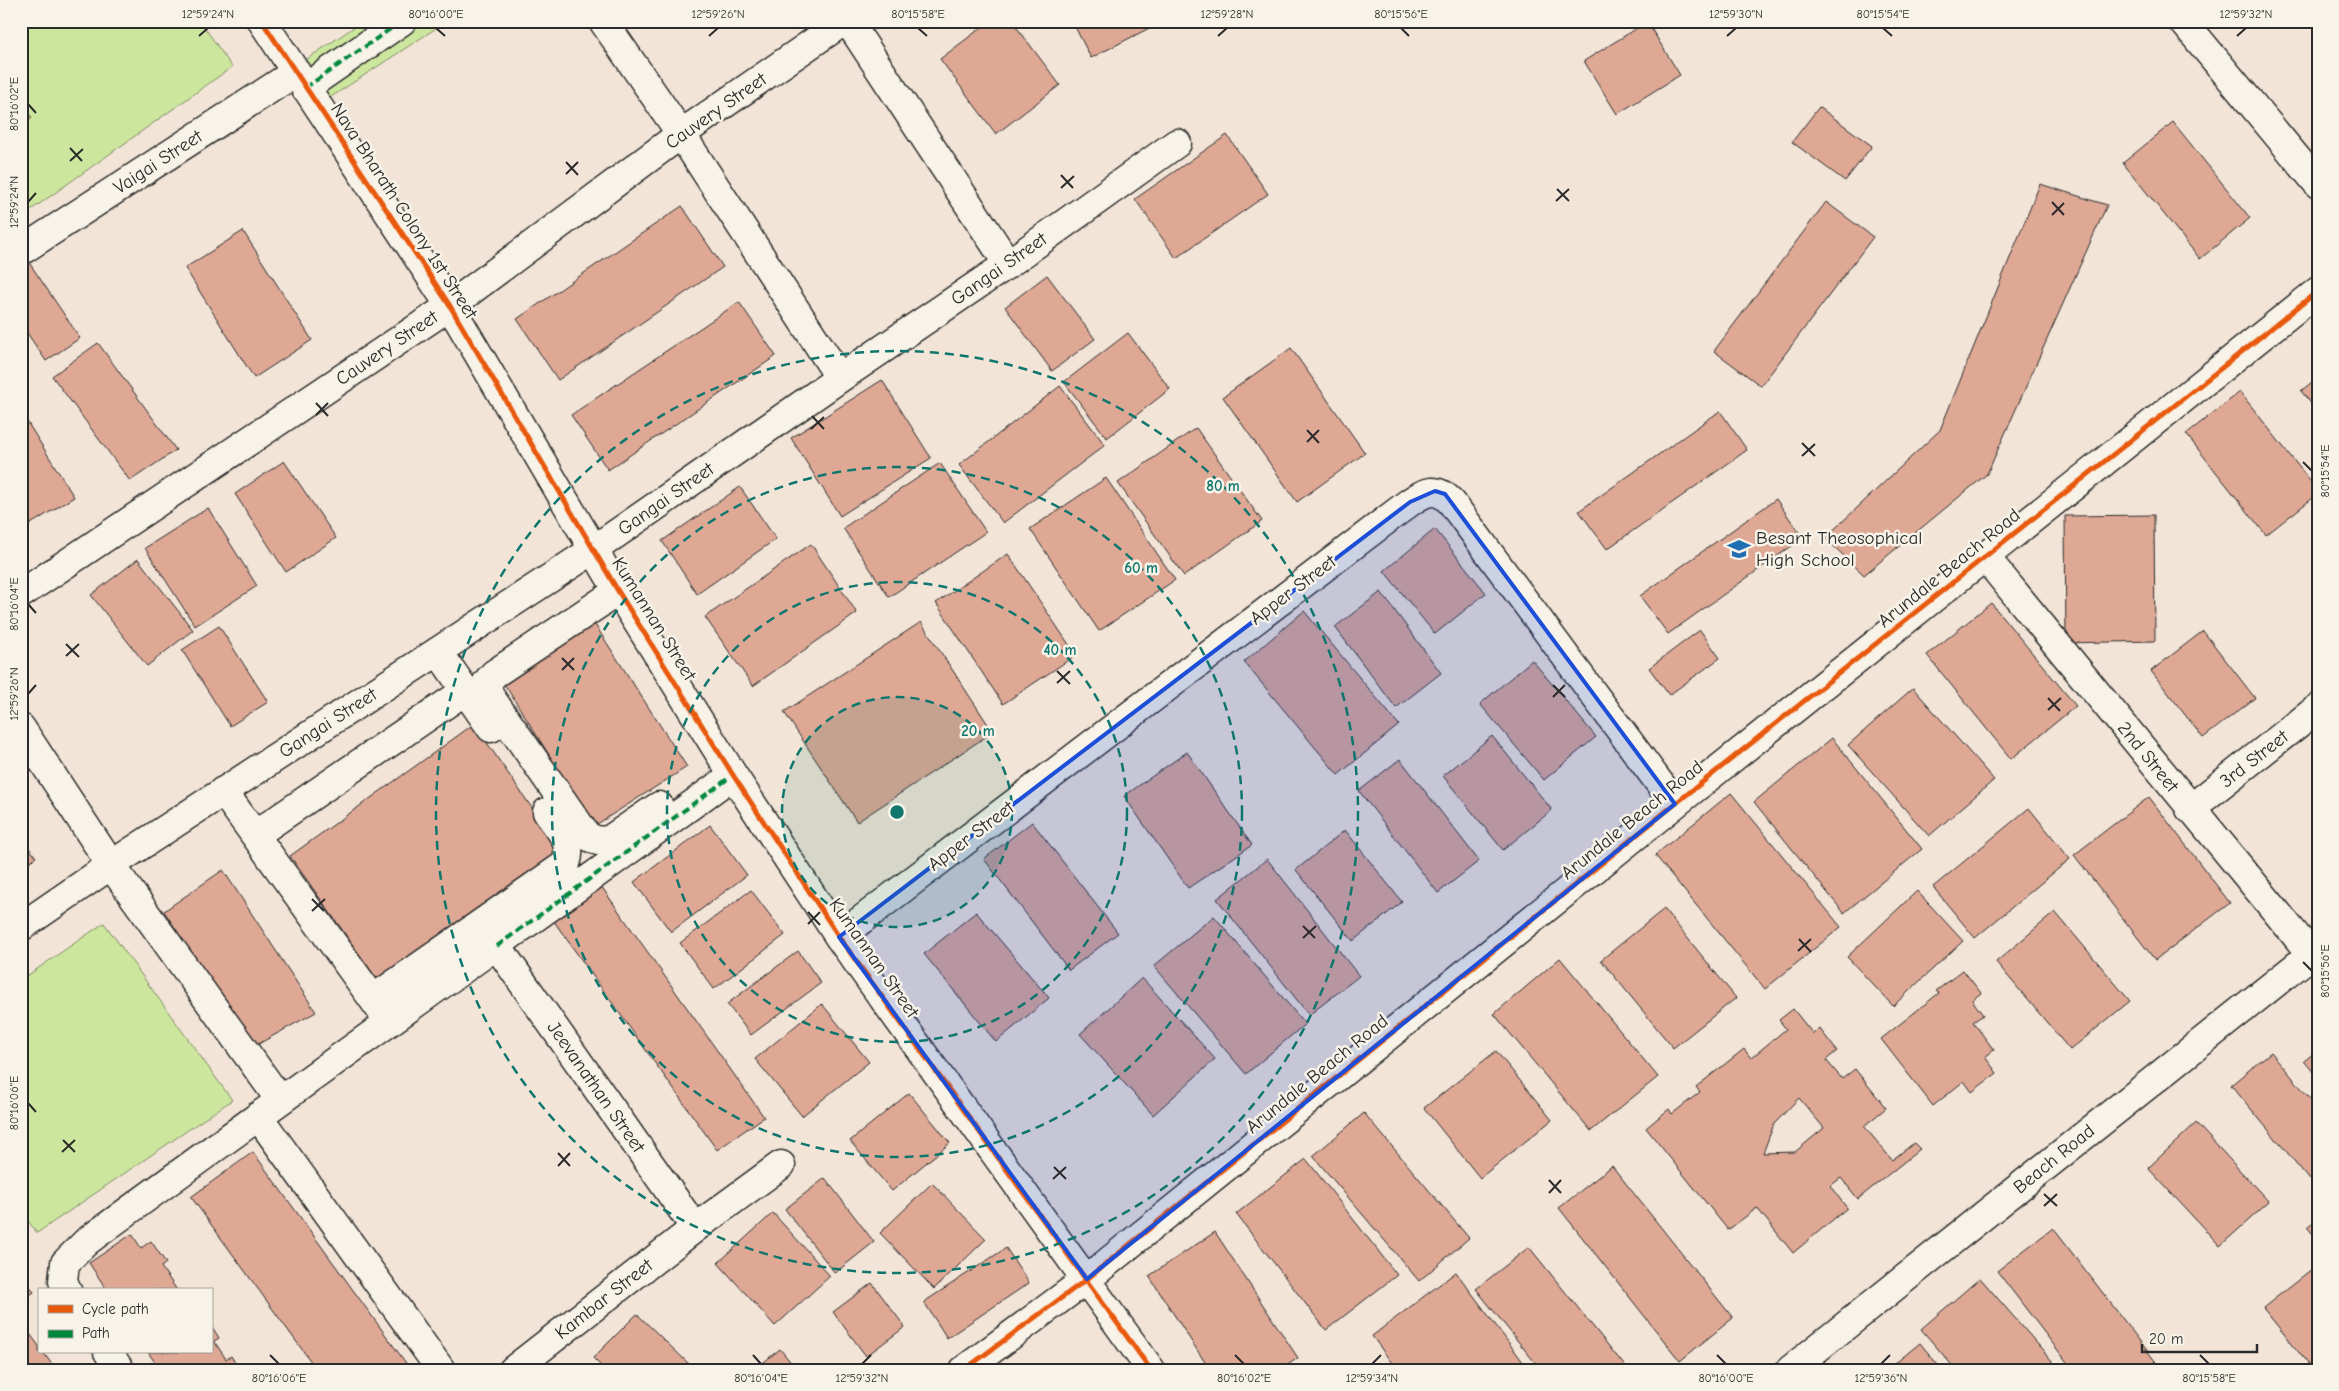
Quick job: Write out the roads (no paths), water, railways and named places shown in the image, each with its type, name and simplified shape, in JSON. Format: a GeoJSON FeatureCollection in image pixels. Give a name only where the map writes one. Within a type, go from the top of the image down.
{"type":"FeatureCollection","features":[{"type":"Feature","properties":{"kind":"street","name":"Nava Bharath Colony 1st Street"},"geometry":{"type":"LineString","coordinates":[[262,21],[450,306],[594,550]]}},
{"type":"Feature","properties":{"kind":"street","name":"Vaigai Street"},"geometry":{"type":"LineString","coordinates":[[21,251],[300,80],[402,21]]}},
{"type":"Feature","properties":{"kind":"street"},"geometry":{"type":"LineString","coordinates":[[603,21],[681,134],[840,378]]}},
{"type":"Feature","properties":{"kind":"street","name":"Cauvery Street"},"geometry":{"type":"LineString","coordinates":[[21,594],[450,306],[681,134],[844,21]]}},
{"type":"Feature","properties":{"kind":"street"},"geometry":{"type":"LineString","coordinates":[[848,21],[1008,264]]}},
{"type":"Feature","properties":{"kind":"street"},"geometry":{"type":"LineString","coordinates":[[2183,21],[2318,184]]}},
{"type":"Feature","properties":{"kind":"street","name":"Gangai Street"},"geometry":{"type":"LineString","coordinates":[[21,927],[223,791],[594,550],[840,378],[1008,264],[1177,143]]}},
{"type":"Feature","properties":{"kind":"street","name":"Arundale Beach Road"},"geometry":{"type":"LineString","coordinates":[[964,1370],[1087,1279],[1675,804],[1986,558],[2318,291]]}},
{"type":"Feature","properties":{"kind":"street","name":"Apper Street"},"geometry":{"type":"LineString","coordinates":[[839,936],[1410,502],[1422,494],[1435,491],[1445,494],[1452,503],[1675,804]]}},
{"type":"Feature","properties":{"kind":"street","name":"Kumannan Street"},"geometry":{"type":"LineString","coordinates":[[594,550],[618,592],[728,768],[839,936],[1151,1370]]}},
{"type":"Feature","properties":{"kind":"street","name":"2nd Street"},"geometry":{"type":"LineString","coordinates":[[1986,558],[2190,809],[2315,951]]}},
{"type":"Feature","properties":{"kind":"street"},"geometry":{"type":"LineString","coordinates":[[618,592],[494,674],[487,682],[489,695],[587,836],[598,841],[609,840],[728,768]]}},
{"type":"Feature","properties":{"kind":"street"},"geometry":{"type":"LineString","coordinates":[[373,999],[566,864],[569,853],[568,843],[438,651]]}},
{"type":"Feature","properties":{"kind":"street"},"geometry":{"type":"LineString","coordinates":[[255,835],[465,691]]}},
{"type":"Feature","properties":{"kind":"street","name":"3rd Street"},"geometry":{"type":"LineString","coordinates":[[2190,809],[2318,708]]}},
{"type":"Feature","properties":{"kind":"street"},"geometry":{"type":"LineString","coordinates":[[21,728],[111,865],[280,1100]]}},
{"type":"Feature","properties":{"kind":"street"},"geometry":{"type":"LineString","coordinates":[[66,1288],[63,1281],[65,1263],[86,1242],[280,1100],[497,946],[728,768]]}},
{"type":"Feature","properties":{"kind":"street"},"geometry":{"type":"LineString","coordinates":[[223,791],[390,1022]]}},
{"type":"Feature","properties":{"kind":"street","name":"Jeevanathan Street"},"geometry":{"type":"LineString","coordinates":[[497,946],[695,1228]]}},
{"type":"Feature","properties":{"kind":"street","name":"Beach Road"},"geometry":{"type":"LineString","coordinates":[[1790,1370],[2315,951]]}},
{"type":"Feature","properties":{"kind":"street"},"geometry":{"type":"LineString","coordinates":[[258,1116],[442,1370]]}},
{"type":"Feature","properties":{"kind":"street","name":"Kambar Street"},"geometry":{"type":"LineString","coordinates":[[513,1370],[695,1228],[781,1165]]}},
{"type":"Feature","properties":{"kind":"street"},"geometry":{"type":"LineString","coordinates":[[109,1354],[120,1370]]}},
{"type":"Feature","properties":{"kind":"place","name":"Besant Theosophical High School"},"geometry":{"type":"Point","coordinates":[1739,549]}}]}
